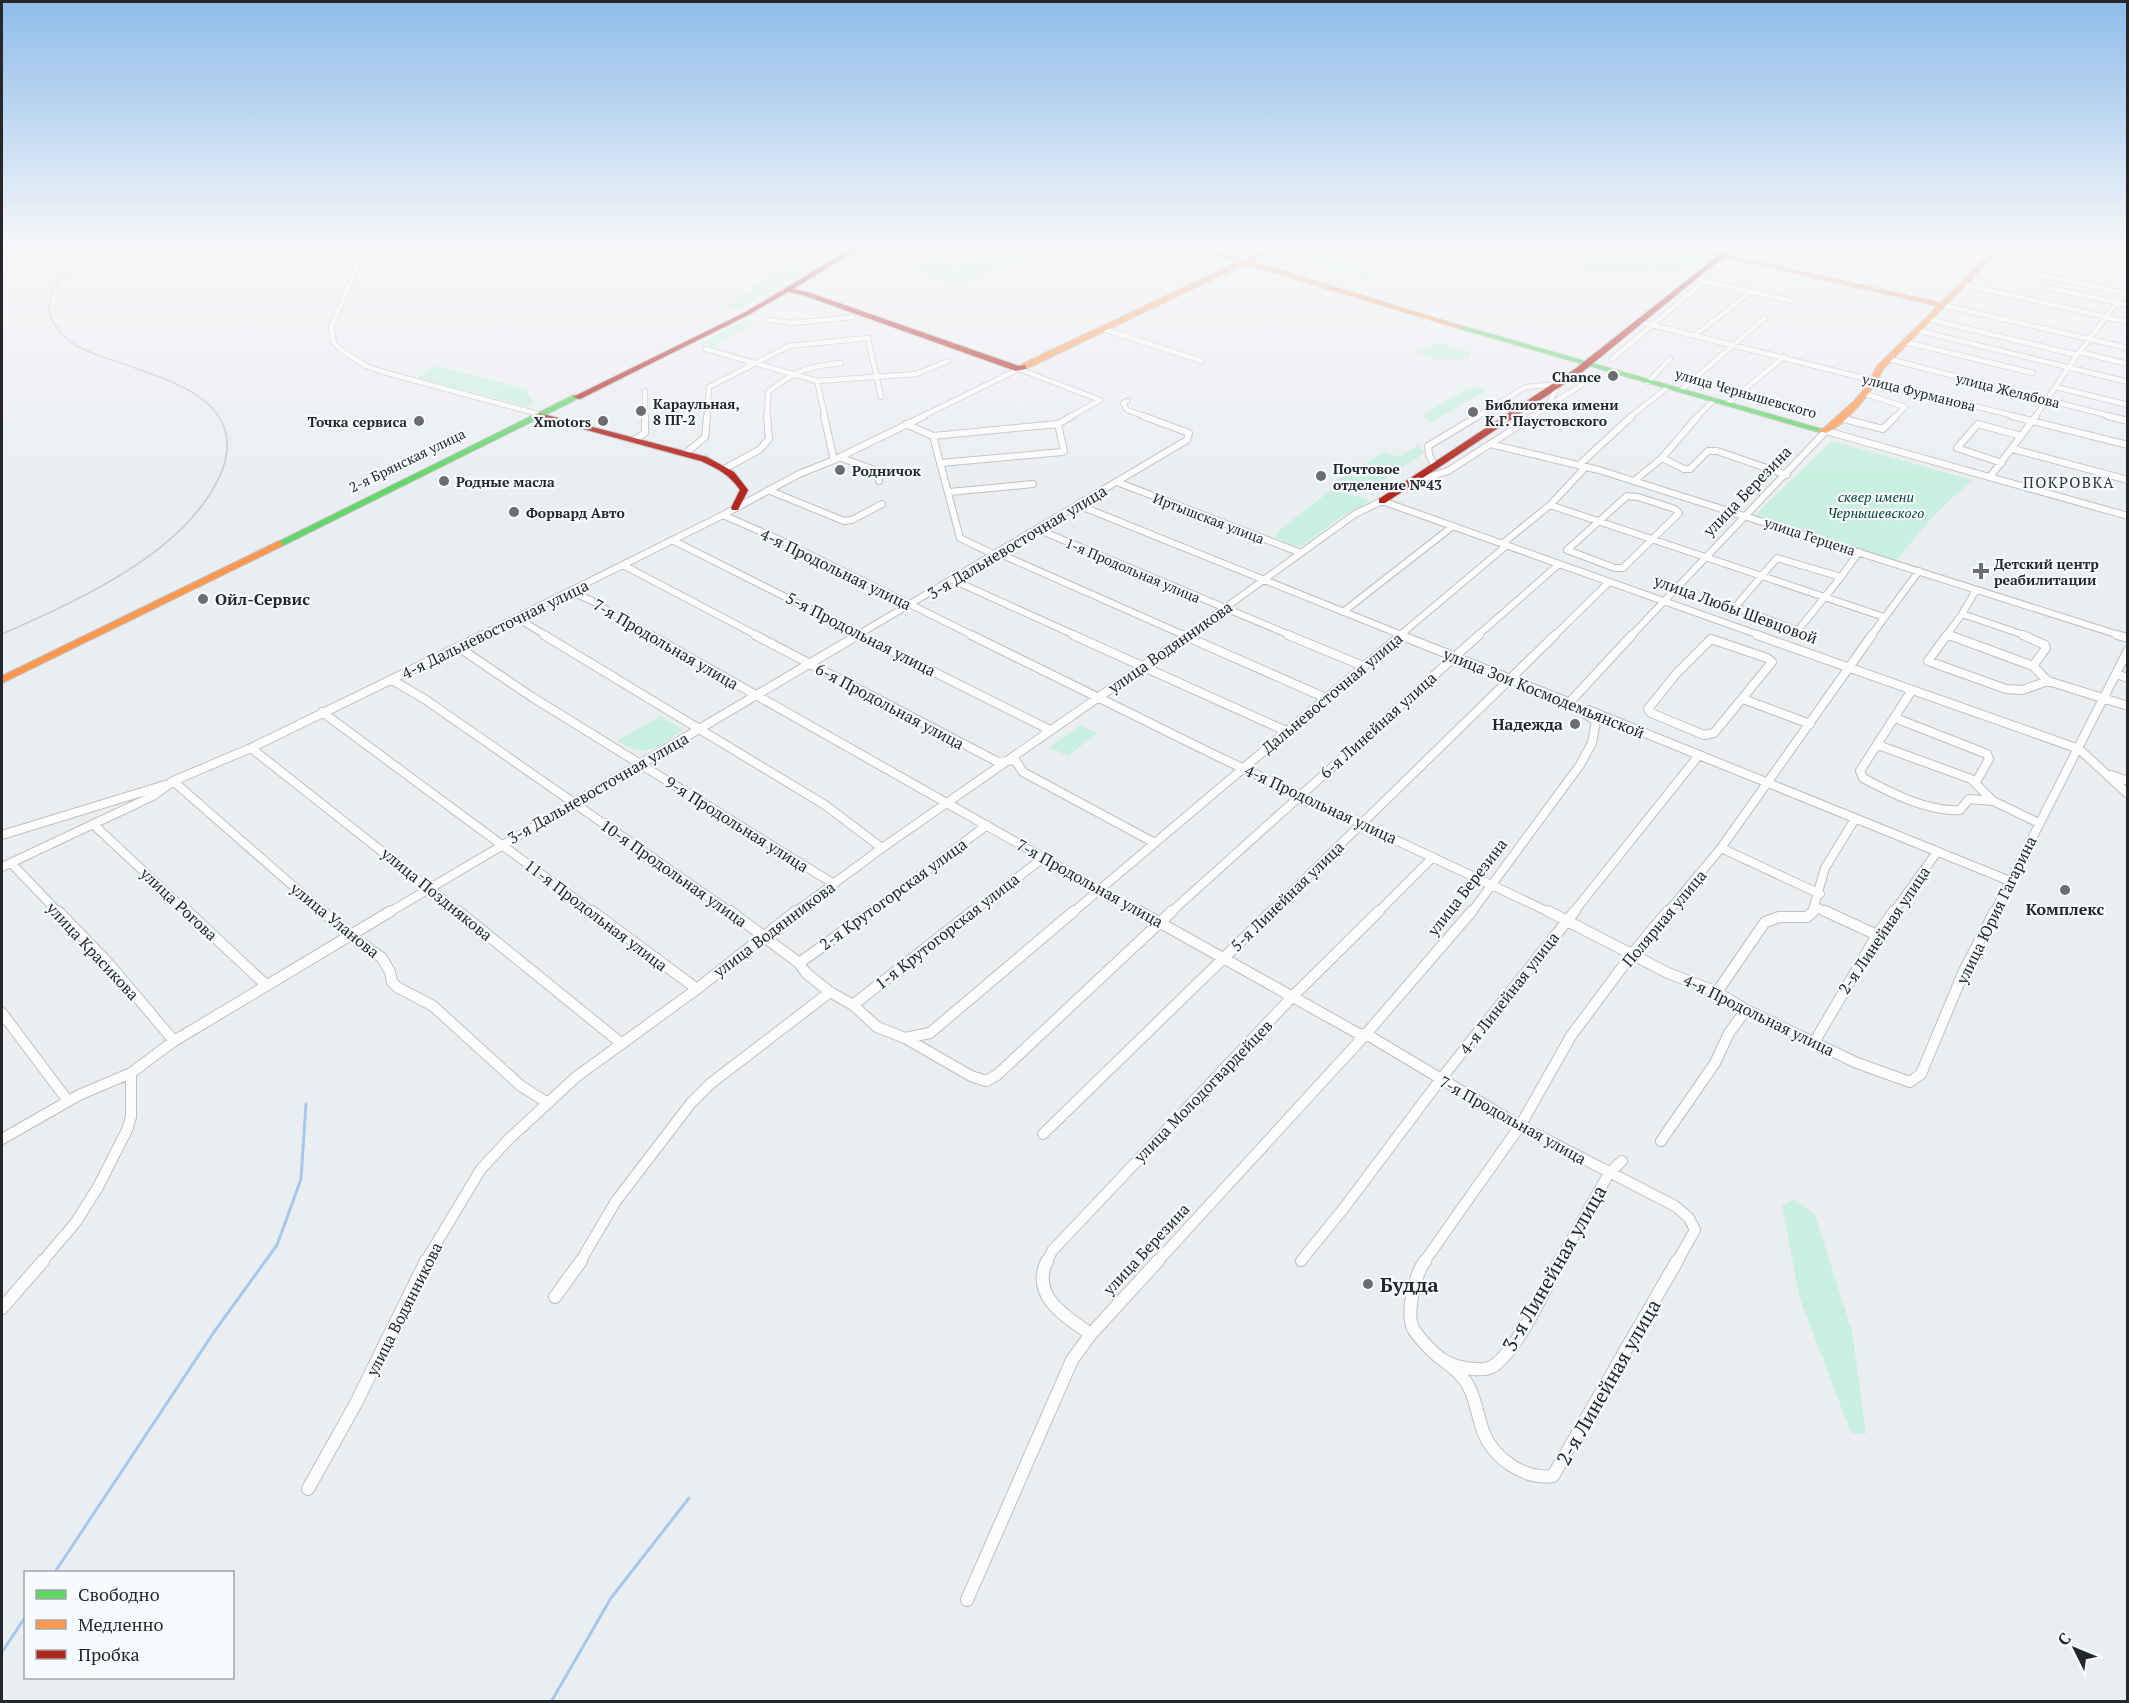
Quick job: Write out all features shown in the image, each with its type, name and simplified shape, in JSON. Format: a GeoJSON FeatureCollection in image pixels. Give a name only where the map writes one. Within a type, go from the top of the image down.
{"type":"FeatureCollection","features":[{"type":"Feature","properties":{"kind":"main road"},"geometry":{"type":"LineString","coordinates":[[539,414],[720,323]]}},
{"type":"Feature","properties":{"kind":"main road"},"geometry":{"type":"LineString","coordinates":[[539,414],[726,323]]}},
{"type":"Feature","properties":{"kind":"main road"},"geometry":{"type":"LineString","coordinates":[[891,323],[1019,369],[1115,323]]}},
{"type":"Feature","properties":{"kind":"main road","name":"улица Чернышевского"},"geometry":{"type":"LineString","coordinates":[[1452,323],[1648,382],[1826,431]]}},
{"type":"Feature","properties":{"kind":"main road"},"geometry":{"type":"LineString","coordinates":[[1382,501],[1644,323]]}},
{"type":"Feature","properties":{"kind":"main road","name":"улица Березина"},"geometry":{"type":"LineString","coordinates":[[1826,431],[1866,394],[1877,372],[1923,323]]}},
{"type":"Feature","properties":{"kind":"main road"},"geometry":{"type":"LineString","coordinates":[[539,414],[686,453],[726,468],[736,476],[744,490],[735,508]]}},
{"type":"Feature","properties":{"kind":"main road","name":"2-я Брянская улица"},"geometry":{"type":"LineString","coordinates":[[2,674],[539,414]]}},
{"type":"Feature","properties":{"kind":"main road","name":"2-я Брянская улица"},"geometry":{"type":"LineString","coordinates":[[2,680],[539,414]]}},
{"type":"Feature","properties":{"kind":"street"},"geometry":{"type":"LineString","coordinates":[[333,323],[331,328],[334,343],[366,366],[539,414]]}},
{"type":"Feature","properties":{"kind":"street"},"geometry":{"type":"LineString","coordinates":[[1612,358],[1645,323]]}},
{"type":"Feature","properties":{"kind":"street","name":"улица Фурманова"},"geometry":{"type":"LineString","coordinates":[[1647,323],[2127,446]]}},
{"type":"Feature","properties":{"kind":"street"},"geometry":{"type":"LineString","coordinates":[[1695,335],[1710,323]]}},
{"type":"Feature","properties":{"kind":"street"},"geometry":{"type":"LineString","coordinates":[[1681,390],[1759,323]]}},
{"type":"Feature","properties":{"kind":"street"},"geometry":{"type":"LineString","coordinates":[[1948,323],[2127,364]]}},
{"type":"Feature","properties":{"kind":"street"},"geometry":{"type":"LineString","coordinates":[[2031,323],[2127,348]]}},
{"type":"Feature","properties":{"kind":"street"},"geometry":{"type":"LineString","coordinates":[[1990,477],[2013,449],[2030,420],[2101,323]]}},
{"type":"Feature","properties":{"kind":"street"},"geometry":{"type":"LineString","coordinates":[[1103,329],[1202,361]]}},
{"type":"Feature","properties":{"kind":"street"},"geometry":{"type":"LineString","coordinates":[[1916,330],[2127,382]]}},
{"type":"Feature","properties":{"kind":"street"},"geometry":{"type":"LineString","coordinates":[[686,453],[705,437],[709,387],[754,362],[795,345],[868,338],[881,398]]}},
{"type":"Feature","properties":{"kind":"street"},"geometry":{"type":"LineString","coordinates":[[1905,342],[2033,373]]}},
{"type":"Feature","properties":{"kind":"street"},"geometry":{"type":"LineString","coordinates":[[706,349],[817,381],[916,374],[948,361]]}},
{"type":"Feature","properties":{"kind":"street"},"geometry":{"type":"LineString","coordinates":[[1728,404],[1784,357]]}},
{"type":"Feature","properties":{"kind":"street"},"geometry":{"type":"LineString","coordinates":[[1648,382],[1670,359]]}},
{"type":"Feature","properties":{"kind":"street","name":"улица Желябова"},"geometry":{"type":"LineString","coordinates":[[1888,359],[2127,421]]}},
{"type":"Feature","properties":{"kind":"street"},"geometry":{"type":"LineString","coordinates":[[726,468],[759,450],[769,439],[766,401],[768,392],[791,374],[816,365],[841,363]]}},
{"type":"Feature","properties":{"kind":"street"},"geometry":{"type":"LineString","coordinates":[[906,424],[933,436],[1058,424],[1100,400],[1019,369]]}},
{"type":"Feature","properties":{"kind":"street","name":"4-я Дальневосточная улица"},"geometry":{"type":"LineString","coordinates":[[2,867],[153,796],[173,782],[392,680],[723,515],[798,474],[836,458],[1019,369]]}},
{"type":"Feature","properties":{"kind":"street"},"geometry":{"type":"LineString","coordinates":[[1412,482],[1448,471],[1594,376]]}},
{"type":"Feature","properties":{"kind":"street"},"geometry":{"type":"LineString","coordinates":[[817,381],[836,458],[877,471],[879,481]]}},
{"type":"Feature","properties":{"kind":"street"},"geometry":{"type":"LineString","coordinates":[[1435,466],[1428,446],[1526,387],[1558,384]]}},
{"type":"Feature","properties":{"kind":"street"},"geometry":{"type":"LineString","coordinates":[[1548,405],[1558,384]]}},
{"type":"Feature","properties":{"kind":"street","name":"Дальневосточная улица"},"geometry":{"type":"LineString","coordinates":[[905,1038],[930,1033],[1101,890],[1153,842],[1402,635],[1550,505],[1583,468],[1580,464],[1621,424],[1668,387]]}},
{"type":"Feature","properties":{"kind":"street"},"geometry":{"type":"LineString","coordinates":[[2056,387],[2127,405]]}},
{"type":"Feature","properties":{"kind":"street"},"geometry":{"type":"LineString","coordinates":[[634,440],[645,433],[645,391]]}},
{"type":"Feature","properties":{"kind":"street"},"geometry":{"type":"LineString","coordinates":[[1840,418],[1882,429],[1905,407],[1866,394]]}},
{"type":"Feature","properties":{"kind":"street"},"geometry":{"type":"LineString","coordinates":[[1634,481],[1662,458],[1714,400]]}},
{"type":"Feature","properties":{"kind":"street","name":"3-я Дальневосточная улица"},"geometry":{"type":"LineString","coordinates":[[2,1138],[69,1101],[131,1073],[174,1041],[266,985],[1187,440],[1189,433],[1127,410],[1125,402]]}},
{"type":"Feature","properties":{"kind":"street"},"geometry":{"type":"LineString","coordinates":[[941,463],[1062,452],[1064,451],[1058,424]]}},
{"type":"Feature","properties":{"kind":"street"},"geometry":{"type":"LineString","coordinates":[[2002,463],[1961,451],[1958,448],[1978,424],[2021,436]]}},
{"type":"Feature","properties":{"kind":"street","name":"улица Березина"},"geometry":{"type":"LineString","coordinates":[[967,1600],[1072,1360],[1091,1334],[1366,1034],[1470,914],[1580,765],[1592,743],[1596,721],[1569,703],[1578,690],[1787,475],[1826,431]]}},
{"type":"Feature","properties":{"kind":"street","name":"улица Чернышевского"},"geometry":{"type":"LineString","coordinates":[[1826,431],[2127,516]]}},
{"type":"Feature","properties":{"kind":"street"},"geometry":{"type":"LineString","coordinates":[[933,436],[960,538],[1326,698]]}},
{"type":"Feature","properties":{"kind":"street","name":"улица Герцена"},"geometry":{"type":"LineString","coordinates":[[1490,444],[1634,481],[2127,638]]}},
{"type":"Feature","properties":{"kind":"street"},"geometry":{"type":"LineString","coordinates":[[2013,449],[2127,480]]}},
{"type":"Feature","properties":{"kind":"street"},"geometry":{"type":"LineString","coordinates":[[1662,458],[1684,469],[1690,469],[1708,451],[1717,451],[1787,475]]}},
{"type":"Feature","properties":{"kind":"street","name":"Иртышская улица"},"geometry":{"type":"LineString","coordinates":[[1117,482],[1301,553]]}},
{"type":"Feature","properties":{"kind":"street"},"geometry":{"type":"LineString","coordinates":[[949,492],[1033,484]]}},
{"type":"Feature","properties":{"kind":"street"},"geometry":{"type":"LineString","coordinates":[[768,490],[844,521],[852,520],[882,504]]}},
{"type":"Feature","properties":{"kind":"street"},"geometry":{"type":"LineString","coordinates":[[1630,496],[1679,511],[1651,539],[1623,568],[1567,550],[1624,498],[1630,496]]}},
{"type":"Feature","properties":{"kind":"street","name":"улица Любы Шевцовой"},"geometry":{"type":"LineString","coordinates":[[1382,501],[2079,749]]}},
{"type":"Feature","properties":{"kind":"street","name":"улица Водянникова"},"geometry":{"type":"LineString","coordinates":[[308,1489],[360,1395],[419,1272],[481,1169],[576,1077],[697,989],[763,935],[882,848],[1186,636],[1355,514],[1382,501]]}},
{"type":"Feature","properties":{"kind":"street","name":"улица Зои Космодемьянской"},"geometry":{"type":"LineString","coordinates":[[1078,505],[2010,881]]}},
{"type":"Feature","properties":{"kind":"street"},"geometry":{"type":"LineString","coordinates":[[1550,505],[1884,617]]}},
{"type":"Feature","properties":{"kind":"street","name":"4-я Продольная улица"},"geometry":{"type":"LineString","coordinates":[[723,515],[780,540],[1098,698],[1567,920],[1668,973],[1716,992],[1746,1010],[1857,1063],[1899,1080],[1911,1082],[1921,1074]]}},
{"type":"Feature","properties":{"kind":"street"},"geometry":{"type":"LineString","coordinates":[[1343,612],[1453,526]]}},
{"type":"Feature","properties":{"kind":"street","name":"1-я Продольная улица"},"geometry":{"type":"LineString","coordinates":[[1037,529],[1363,666]]}},
{"type":"Feature","properties":{"kind":"street","name":"5-я Продольная улица"},"geometry":{"type":"LineString","coordinates":[[672,540],[1050,730]]}},
{"type":"Feature","properties":{"kind":"street"},"geometry":{"type":"LineString","coordinates":[[1841,577],[1777,558],[1735,606],[1737,609],[1799,629],[1826,597],[1841,577],[1859,552]]}},
{"type":"Feature","properties":{"kind":"street","name":"6-я Продольная улица"},"geometry":{"type":"LineString","coordinates":[[623,564],[998,762],[1015,760],[1023,772],[1153,842]]}},
{"type":"Feature","properties":{"kind":"street","name":"6-я Линейная улица"},"geometry":{"type":"LineString","coordinates":[[986,1081],[997,1075],[1301,794],[1558,564]]}},
{"type":"Feature","properties":{"kind":"street","name":"Полярная улица"},"geometry":{"type":"LineString","coordinates":[[1418,1270],[1520,1126],[1571,1036],[1632,954],[1721,848],[1919,571]]}},
{"type":"Feature","properties":{"kind":"street"},"geometry":{"type":"LineString","coordinates":[[953,580],[1286,731]]}},
{"type":"Feature","properties":{"kind":"street","name":"5-я Линейная улица"},"geometry":{"type":"LineString","coordinates":[[1043,1134],[1609,582]]}},
{"type":"Feature","properties":{"kind":"street"},"geometry":{"type":"LineString","coordinates":[[1976,590],[1962,614],[1928,661],[2006,689],[2022,690],[2048,681]]}},
{"type":"Feature","properties":{"kind":"street","name":"7-я Продольная улица"},"geometry":{"type":"LineString","coordinates":[[570,591],[592,601],[755,696],[948,802],[1292,998],[1359,1034],[1366,1034],[1520,1126],[1609,1173]]}},
{"type":"Feature","properties":{"kind":"street"},"geometry":{"type":"LineString","coordinates":[[1962,614],[2030,637],[2045,645],[2046,648],[2033,666]]}},
{"type":"Feature","properties":{"kind":"street"},"geometry":{"type":"LineString","coordinates":[[517,618],[825,805],[882,848]]}},
{"type":"Feature","properties":{"kind":"street"},"geometry":{"type":"LineString","coordinates":[[1947,634],[2033,666],[2048,681],[2127,706]]}},
{"type":"Feature","properties":{"kind":"street"},"geometry":{"type":"LineString","coordinates":[[1711,639],[1767,657],[1772,662],[1743,699],[1710,735],[1704,735],[1655,715],[1648,709],[1676,674],[1707,640],[1711,639]]}},
{"type":"Feature","properties":{"kind":"street","name":"9-я Продольная улица"},"geometry":{"type":"LineString","coordinates":[[458,647],[532,697],[834,884]]}},
{"type":"Feature","properties":{"kind":"street","name":"улица Юрия Гагарина"},"geometry":{"type":"LineString","coordinates":[[1921,1074],[1964,971],[2127,651]]}},
{"type":"Feature","properties":{"kind":"street"},"geometry":{"type":"LineString","coordinates":[[2116,675],[2127,678]]}},
{"type":"Feature","properties":{"kind":"street","name":"10-я Продольная улица"},"geometry":{"type":"LineString","coordinates":[[392,680],[426,700],[763,935],[799,963],[806,973],[830,992],[853,1005],[877,1027],[905,1038],[971,1076],[986,1081]]}},
{"type":"Feature","properties":{"kind":"street"},"geometry":{"type":"LineString","coordinates":[[1912,690],[1860,771],[1860,775],[1868,781],[1950,812],[1960,810],[1969,799],[1993,801]]}},
{"type":"Feature","properties":{"kind":"street"},"geometry":{"type":"LineString","coordinates":[[1743,699],[1810,724]]}},
{"type":"Feature","properties":{"kind":"street","name":"11-я Продольная улица"},"geometry":{"type":"LineString","coordinates":[[321,712],[697,989]]}},
{"type":"Feature","properties":{"kind":"street"},"geometry":{"type":"LineString","coordinates":[[1895,718],[1987,754],[1989,759],[1976,782]]}},
{"type":"Feature","properties":{"kind":"street"},"geometry":{"type":"LineString","coordinates":[[1878,745],[1976,782],[1993,801],[2039,824]]}},
{"type":"Feature","properties":{"kind":"street","name":"улица Позднякова"},"geometry":{"type":"LineString","coordinates":[[251,747],[621,1043]]}},
{"type":"Feature","properties":{"kind":"street"},"geometry":{"type":"LineString","coordinates":[[2079,749],[2127,794]]}},
{"type":"Feature","properties":{"kind":"street","name":"4-я Линейная улица"},"geometry":{"type":"LineString","coordinates":[[1301,1261],[1344,1208],[1440,1080],[1699,755]]}},
{"type":"Feature","properties":{"kind":"street"},"geometry":{"type":"LineString","coordinates":[[2106,774],[2127,781]]}},
{"type":"Feature","properties":{"kind":"street"},"geometry":{"type":"LineString","coordinates":[[2,836],[135,796],[173,782]]}},
{"type":"Feature","properties":{"kind":"street","name":"улица Уланова"},"geometry":{"type":"LineString","coordinates":[[173,782],[351,936],[382,958],[390,972],[392,982],[397,987],[433,1006],[521,1086],[548,1103]]}},
{"type":"Feature","properties":{"kind":"street"},"geometry":{"type":"LineString","coordinates":[[1716,992],[1765,922],[1779,917],[1807,917],[1816,907],[1825,868],[1855,819]]}},
{"type":"Feature","properties":{"kind":"street","name":"улица Рогова"},"geometry":{"type":"LineString","coordinates":[[93,824],[266,985]]}},
{"type":"Feature","properties":{"kind":"street","name":"2-я Крутогорская улица"},"geometry":{"type":"LineString","coordinates":[[799,963],[987,825]]}},
{"type":"Feature","properties":{"kind":"street"},"geometry":{"type":"LineString","coordinates":[[1721,848],[1820,894]]}},
{"type":"Feature","properties":{"kind":"street","name":"2-я Линейная улица"},"geometry":{"type":"LineString","coordinates":[[1815,1041],[1877,935],[1937,852]]}},
{"type":"Feature","properties":{"kind":"street","name":"улица Молодогвардейцев"},"geometry":{"type":"LineString","coordinates":[[1091,1334],[1062,1314],[1045,1294],[1042,1280],[1044,1264],[1052,1251],[1292,998],[1433,857]]}},
{"type":"Feature","properties":{"kind":"street","name":"1-я Крутогорская улица"},"geometry":{"type":"LineString","coordinates":[[853,1005],[1043,858]]}},
{"type":"Feature","properties":{"kind":"street","name":"улица Красикова"},"geometry":{"type":"LineString","coordinates":[[11,863],[109,964],[174,1041]]}},
{"type":"Feature","properties":{"kind":"street"},"geometry":{"type":"LineString","coordinates":[[1816,907],[1877,935]]}},
{"type":"Feature","properties":{"kind":"street"},"geometry":{"type":"LineString","coordinates":[[555,1297],[589,1249],[615,1201],[691,1103],[710,1084],[830,992]]}},
{"type":"Feature","properties":{"kind":"street"},"geometry":{"type":"LineString","coordinates":[[1661,1141],[1715,1063],[1729,1033],[1746,1010]]}},
{"type":"Feature","properties":{"kind":"street"},"geometry":{"type":"LineString","coordinates":[[2,1013],[69,1101]]}},
{"type":"Feature","properties":{"kind":"street"},"geometry":{"type":"LineString","coordinates":[[2,1308],[76,1222],[98,1187],[127,1130],[130,1117],[131,1073]]}},
{"type":"Feature","properties":{"kind":"street","name":"3-я Линейная улица"},"geometry":{"type":"LineString","coordinates":[[1418,1270],[1411,1303],[1413,1329],[1443,1360],[1476,1370],[1494,1366],[1513,1345],[1609,1173],[1622,1161]]}},
{"type":"Feature","properties":{"kind":"street","name":"2-я Линейная улица"},"geometry":{"type":"LineString","coordinates":[[1443,1360],[1469,1387],[1486,1440],[1493,1449],[1529,1474],[1542,1478],[1553,1476],[1695,1230],[1689,1218],[1679,1208],[1609,1173]]}},
{"type":"Feature","properties":{"kind":"green space"},"geometry":{"type":"Polygon","coordinates":[[[738,323],[754,323],[713,346],[701,343],[738,323]]]}},
{"type":"Feature","properties":{"kind":"green space"},"geometry":{"type":"Polygon","coordinates":[[[1441,343],[1471,353],[1468,359],[1433,359],[1415,353],[1433,344],[1441,343]]]}},
{"type":"Feature","properties":{"kind":"green space"},"geometry":{"type":"Polygon","coordinates":[[[439,366],[527,390],[533,402],[532,405],[528,407],[418,378],[439,366]]]}},
{"type":"Feature","properties":{"kind":"green space"},"geometry":{"type":"Polygon","coordinates":[[[1477,387],[1487,390],[1430,423],[1422,414],[1467,389],[1477,387]]]}},
{"type":"Feature","properties":{"kind":"green space","name":"сквер имени Чернышевского"},"geometry":{"type":"Polygon","coordinates":[[[1832,441],[1972,480],[1934,515],[1896,561],[1754,516],[1832,441]]]}},
{"type":"Feature","properties":{"kind":"green space"},"geometry":{"type":"Polygon","coordinates":[[[1418,445],[1424,453],[1364,493],[1329,485],[1385,452],[1398,457],[1418,445]]]}},
{"type":"Feature","properties":{"kind":"green space"},"geometry":{"type":"Polygon","coordinates":[[[1331,490],[1367,499],[1369,502],[1345,514],[1300,547],[1275,538],[1277,532],[1331,490]]]}},
{"type":"Feature","properties":{"kind":"green space"},"geometry":{"type":"Polygon","coordinates":[[[660,716],[684,730],[652,749],[637,750],[617,741],[660,716]]]}},
{"type":"Feature","properties":{"kind":"green space"},"geometry":{"type":"Polygon","coordinates":[[[1080,725],[1097,733],[1068,756],[1050,747],[1080,725]]]}},
{"type":"Feature","properties":{"kind":"green space"},"geometry":{"type":"Polygon","coordinates":[[[1795,1199],[1815,1215],[1852,1331],[1866,1434],[1851,1433],[1800,1299],[1782,1206],[1795,1199]]]}},
{"type":"Feature","properties":{"kind":"waterway"},"geometry":{"type":"LineString","coordinates":[[56,1571],[214,1332],[277,1245],[301,1179],[306,1104]]}},
{"type":"Feature","properties":{"kind":"waterway"},"geometry":{"type":"LineString","coordinates":[[551,1702],[611,1598],[689,1498]]}},
{"type":"Feature","properties":{"kind":"waterway"},"geometry":{"type":"LineString","coordinates":[[2,1652],[24,1619]]}},
{"type":"Feature","properties":{"kind":"railway"},"geometry":{"type":"LineString","coordinates":[[2,634],[96,589],[158,549],[184,526],[206,500],[222,471],[227,453],[226,436],[221,420],[216,412],[196,395],[164,379],[76,346],[55,323]]}},
{"type":"Feature","properties":{"kind":"traffic: fast"},"geometry":{"type":"LineString","coordinates":[[1460,327],[1821,430]]}},
{"type":"Feature","properties":{"kind":"traffic: fast"},"geometry":{"type":"LineString","coordinates":[[279,544],[577,397]]}},
{"type":"Feature","properties":{"kind":"traffic: slow"},"geometry":{"type":"LineString","coordinates":[[1023,367],[1114,323]]}},
{"type":"Feature","properties":{"kind":"traffic: slow"},"geometry":{"type":"LineString","coordinates":[[1448,323],[1460,327]]}},
{"type":"Feature","properties":{"kind":"traffic: slow"},"geometry":{"type":"LineString","coordinates":[[1821,430],[1826,431],[1857,402],[1870,387],[1880,368],[1924,323]]}},
{"type":"Feature","properties":{"kind":"traffic: slow"},"geometry":{"type":"LineString","coordinates":[[2,680],[279,544]]}},
{"type":"Feature","properties":{"kind":"traffic: jam"},"geometry":{"type":"LineString","coordinates":[[577,397],[727,323]]}},
{"type":"Feature","properties":{"kind":"traffic: jam"},"geometry":{"type":"LineString","coordinates":[[891,323],[1019,369],[1023,367]]}},
{"type":"Feature","properties":{"kind":"traffic: jam"},"geometry":{"type":"LineString","coordinates":[[1382,501],[1578,371],[1637,323]]}},
{"type":"Feature","properties":{"kind":"traffic: jam"},"geometry":{"type":"LineString","coordinates":[[542,415],[704,459],[717,465],[732,474],[744,490],[735,508]]}},
{"type":"Feature","properties":{"kind":"place","name":"Chance"},"geometry":{"type":"Point","coordinates":[1613,376]}},
{"type":"Feature","properties":{"kind":"place","name":"Караульная, 8 ПГ-2"},"geometry":{"type":"Point","coordinates":[641,411]}},
{"type":"Feature","properties":{"kind":"place","name":"Библиотека имени К.Г. Паустовского"},"geometry":{"type":"Point","coordinates":[1473,412]}},
{"type":"Feature","properties":{"kind":"place","name":"Точка сервиса"},"geometry":{"type":"Point","coordinates":[419,421]}},
{"type":"Feature","properties":{"kind":"place","name":"Xmotors"},"geometry":{"type":"Point","coordinates":[603,421]}},
{"type":"Feature","properties":{"kind":"place","name":"Родничок"},"geometry":{"type":"Point","coordinates":[840,470]}},
{"type":"Feature","properties":{"kind":"place","name":"Почтовое отделение №43"},"geometry":{"type":"Point","coordinates":[1321,476]}},
{"type":"Feature","properties":{"kind":"place","name":"Родные масла"},"geometry":{"type":"Point","coordinates":[444,481]}},
{"type":"Feature","properties":{"kind":"place","name":"Форвард Авто"},"geometry":{"type":"Point","coordinates":[514,512]}},
{"type":"Feature","properties":{"kind":"place","name":"Детский центр реабилитации"},"geometry":{"type":"Point","coordinates":[1981,571]}},
{"type":"Feature","properties":{"kind":"place","name":"Ойл-Сервис"},"geometry":{"type":"Point","coordinates":[203,599]}},
{"type":"Feature","properties":{"kind":"place","name":"Надежда"},"geometry":{"type":"Point","coordinates":[1575,724]}},
{"type":"Feature","properties":{"kind":"place","name":"Комплекс"},"geometry":{"type":"Point","coordinates":[2065,890]}},
{"type":"Feature","properties":{"kind":"place","name":"Будда"},"geometry":{"type":"Point","coordinates":[1368,1284]}},
{"type":"Feature","properties":{"kind":"district","name":"ПОКРОВКА"},"geometry":{"type":"Point","coordinates":[2069,482]}}]}
